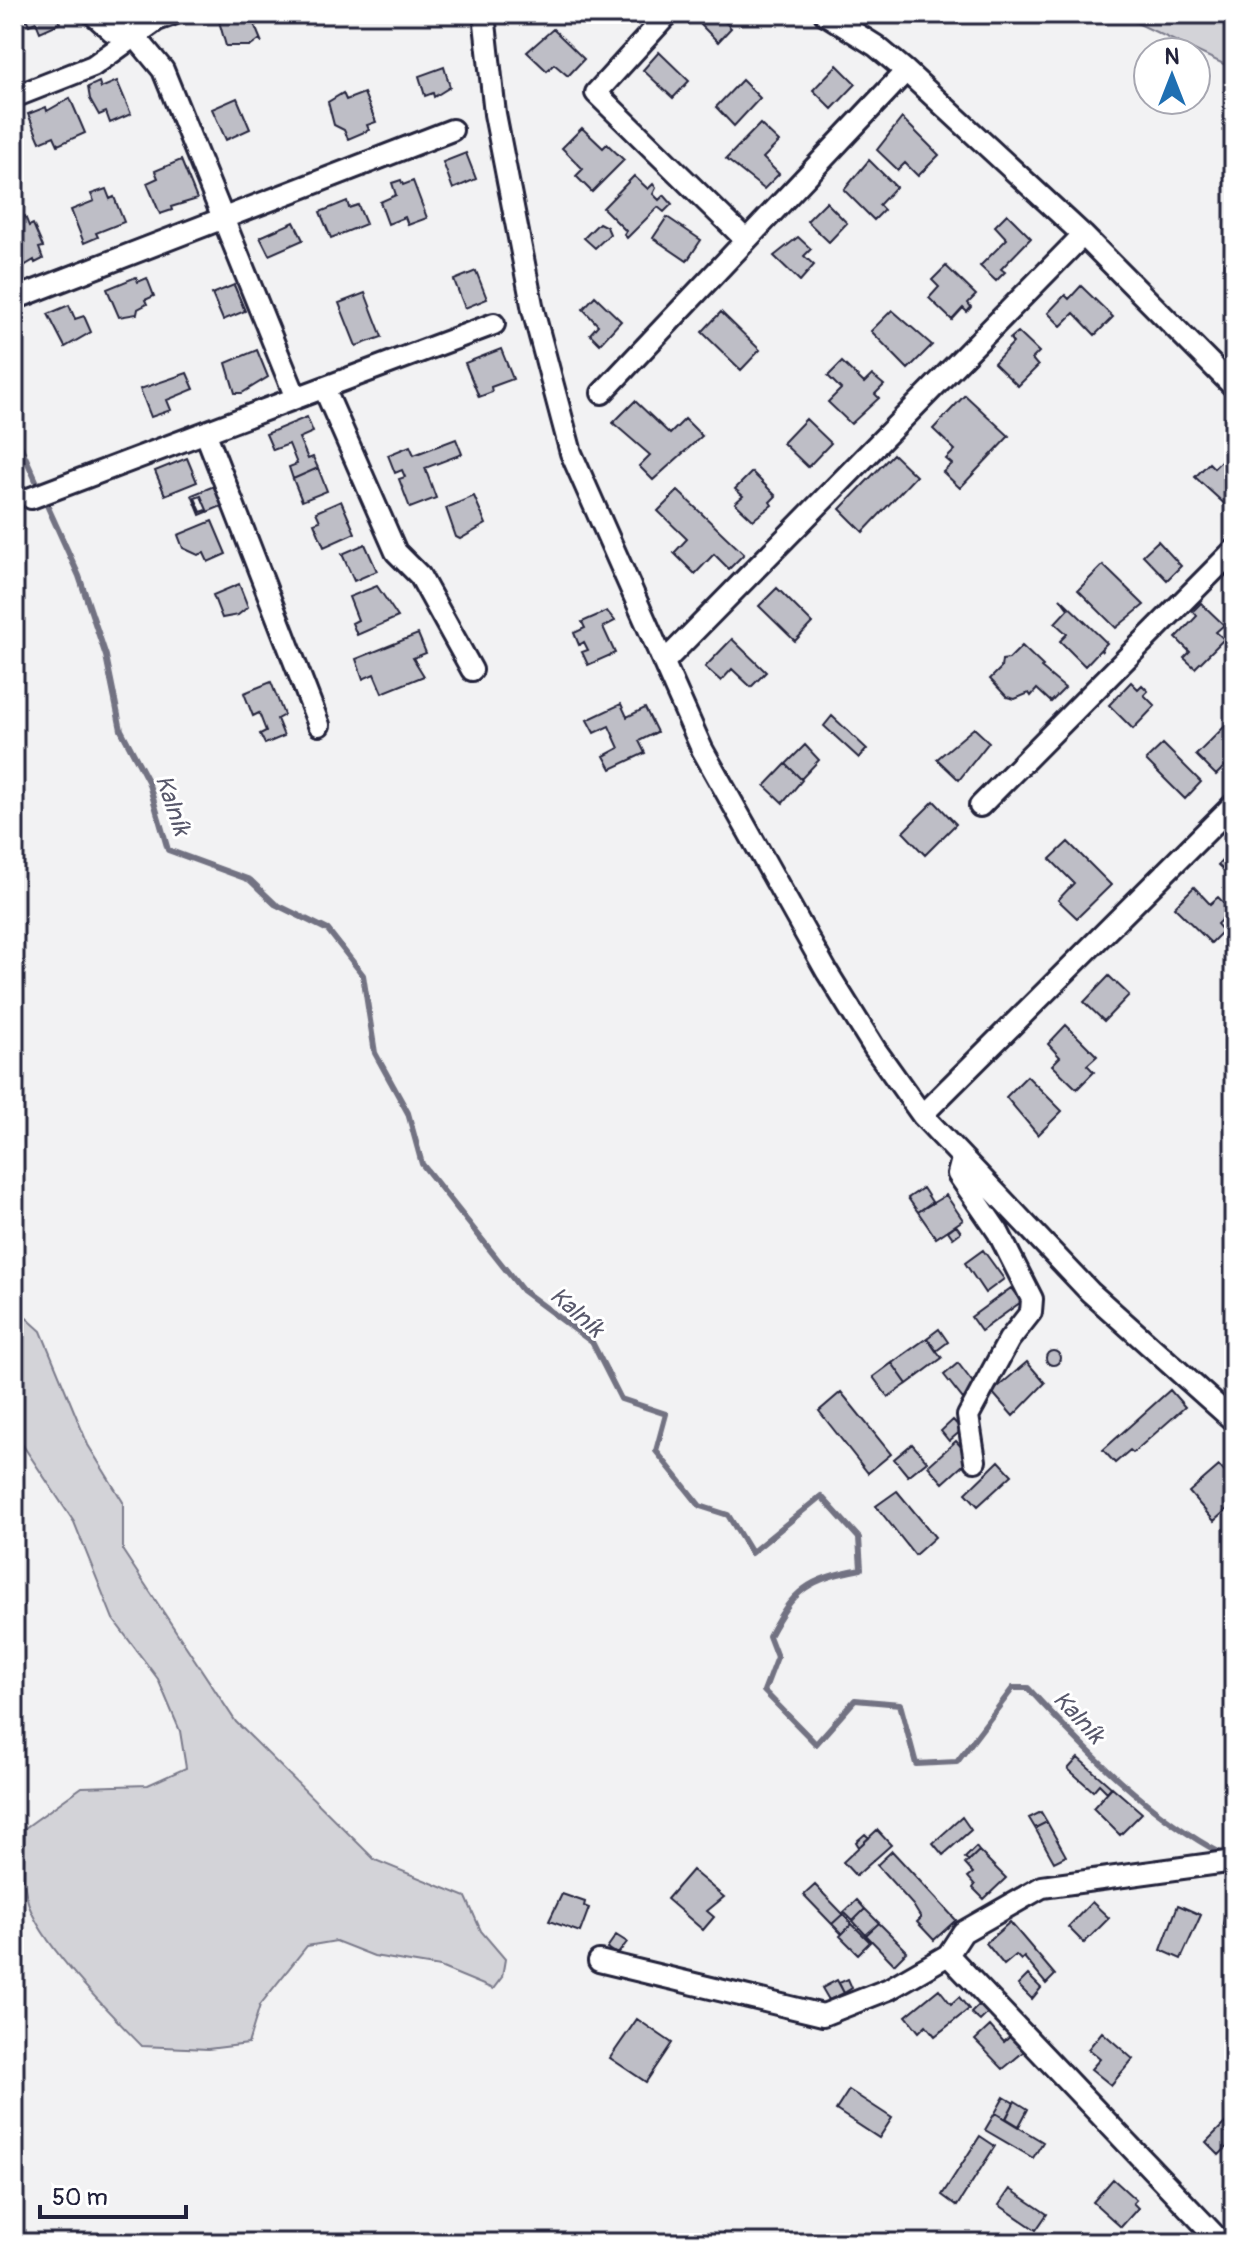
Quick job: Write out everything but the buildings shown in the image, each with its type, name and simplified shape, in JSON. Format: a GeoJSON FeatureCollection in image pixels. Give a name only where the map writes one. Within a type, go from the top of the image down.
{"type":"FeatureCollection","features":[{"type":"Feature","properties":{"kind":"street"},"geometry":{"type":"LineString","coordinates":[[93,14],[112,31],[134,35],[163,70],[296,398]]}},
{"type":"Feature","properties":{"kind":"street"},"geometry":{"type":"LineString","coordinates":[[14,97],[93,66],[134,35],[173,14]]}},
{"type":"Feature","properties":{"kind":"street"},"geometry":{"type":"LineString","coordinates":[[484,14],[495,114],[533,310],[571,453],[702,749],[827,972],[875,1049],[922,1115],[1090,1292],[1234,1421]]}},
{"type":"Feature","properties":{"kind":"street"},"geometry":{"type":"LineString","coordinates":[[668,14],[596,93],[744,238]]}},
{"type":"Feature","properties":{"kind":"street"},"geometry":{"type":"LineString","coordinates":[[825,14],[876,46],[906,71],[1083,235],[1234,387]]}},
{"type":"Feature","properties":{"kind":"street"},"geometry":{"type":"LineString","coordinates":[[602,393],[744,238],[906,71]]}},
{"type":"Feature","properties":{"kind":"street"},"geometry":{"type":"LineString","coordinates":[[14,299],[452,130]]}},
{"type":"Feature","properties":{"kind":"street"},"geometry":{"type":"LineString","coordinates":[[664,662],[1083,235]]}},
{"type":"Feature","properties":{"kind":"street"},"geometry":{"type":"LineString","coordinates":[[31,498],[494,324]]}},
{"type":"Feature","properties":{"kind":"street"},"geometry":{"type":"LineString","coordinates":[[324,388],[396,552],[420,576],[472,670]]}},
{"type":"Feature","properties":{"kind":"street"},"geometry":{"type":"LineString","coordinates":[[206,434],[319,725]]}},
{"type":"Feature","properties":{"kind":"street"},"geometry":{"type":"LineString","coordinates":[[980,806],[1234,550]]}},
{"type":"Feature","properties":{"kind":"street"},"geometry":{"type":"LineString","coordinates":[[922,1115],[1234,804]]}},
{"type":"Feature","properties":{"kind":"street"},"geometry":{"type":"LineString","coordinates":[[962,1159],[958,1174],[998,1232],[1032,1299],[1031,1312],[995,1363],[968,1416],[975,1461]]}},
{"type":"Feature","properties":{"kind":"street"},"geometry":{"type":"LineString","coordinates":[[599,1961],[823,2015],[889,1989],[948,1955],[963,1932],[1042,1887],[1234,1861]]}},
{"type":"Feature","properties":{"kind":"street"},"geometry":{"type":"LineString","coordinates":[[948,1955],[1222,2243]]}},
{"type":"Feature","properties":{"kind":"shaded area"},"geometry":{"type":"Polygon","coordinates":[[[1118,14],[1234,14],[1234,69],[1212,59],[1212,36],[1164,36],[1118,14]]]}},
{"type":"Feature","properties":{"kind":"shaded area"},"geometry":{"type":"Polygon","coordinates":[[[14,1312],[21,1313],[41,1331],[88,1445],[123,1502],[123,1551],[236,1722],[375,1860],[466,1897],[481,1931],[505,1959],[502,1977],[493,1989],[440,1967],[374,1956],[336,1941],[307,1946],[260,2005],[248,2044],[208,2049],[142,2046],[78,1977],[46,1937],[35,1919],[24,1884],[25,1828],[82,1787],[148,1785],[186,1768],[180,1731],[158,1679],[113,1619],[74,1522],[14,1432],[14,1312]]]}},
{"type":"Feature","properties":{"kind":"waterway","name":"Kalník"},"geometry":{"type":"LineString","coordinates":[[14,432],[79,576],[106,656],[121,730],[148,781],[168,850],[250,880],[275,904],[328,930],[363,975],[375,1053],[408,1113],[422,1164],[522,1290],[592,1342],[621,1399],[666,1414],[656,1451],[700,1506],[728,1515],[751,1553],[821,1496],[859,1538],[861,1569],[815,1582],[786,1607],[769,1636],[777,1657],[764,1691],[816,1744],[855,1700],[900,1704],[916,1764],[957,1762],[1013,1688],[1028,1688],[1119,1780],[1169,1821],[1224,1855]]}}]}
